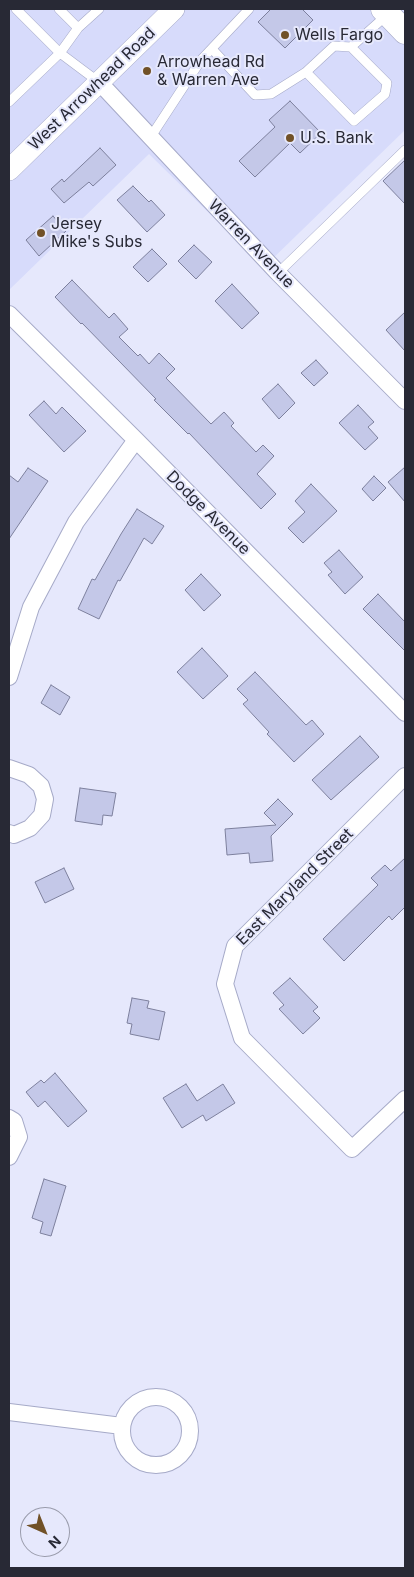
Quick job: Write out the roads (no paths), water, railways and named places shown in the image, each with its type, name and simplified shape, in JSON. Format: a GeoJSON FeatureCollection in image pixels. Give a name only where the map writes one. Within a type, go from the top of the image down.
{"type":"FeatureCollection","features":[{"type":"Feature","properties":{"kind":"main road"},"geometry":{"type":"LineString","coordinates":[[385,11],[405,32]]}},
{"type":"Feature","properties":{"kind":"street","name":"West Arrowhead Road"},"geometry":{"type":"LineString","coordinates":[[9,170],[174,9]]}},
{"type":"Feature","properties":{"kind":"street","name":"Warren Avenue"},"geometry":{"type":"LineString","coordinates":[[100,83],[278,273],[405,401]]}},
{"type":"Feature","properties":{"kind":"street","name":"Dodge Avenue"},"geometry":{"type":"LineString","coordinates":[[9,314],[405,713]]}},
{"type":"Feature","properties":{"kind":"street"},"geometry":{"type":"LineString","coordinates":[[9,677],[31,606],[76,522],[136,440]]}},
{"type":"Feature","properties":{"kind":"street"},"geometry":{"type":"LineString","coordinates":[[9,768],[29,776],[40,786],[45,799],[42,815],[30,828],[14,835],[9,834]]}},
{"type":"Feature","properties":{"kind":"street","name":"East Maryland Street"},"geometry":{"type":"LineString","coordinates":[[405,776],[235,946],[225,984],[242,1038],[352,1149],[405,1098]]}},
{"type":"Feature","properties":{"kind":"street"},"geometry":{"type":"LineString","coordinates":[[9,1118],[14,1121],[19,1137],[9,1157]]}},
{"type":"Feature","properties":{"kind":"street"},"geometry":{"type":"LineString","coordinates":[[154,1397],[166,1399],[177,1404],[185,1413],[190,1435],[186,1447],[180,1455],[161,1465],[151,1465],[141,1462],[129,1451],[122,1437],[122,1426],[126,1415],[133,1406],[143,1400],[154,1397]]}},
{"type":"Feature","properties":{"kind":"street"},"geometry":{"type":"LineString","coordinates":[[9,1412],[122,1426]]}},
{"type":"Feature","properties":{"kind":"lane"},"geometry":{"type":"LineString","coordinates":[[16,9],[60,53],[100,83]]}},
{"type":"Feature","properties":{"kind":"lane"},"geometry":{"type":"LineString","coordinates":[[60,9],[78,28]]}},
{"type":"Feature","properties":{"kind":"lane"},"geometry":{"type":"LineString","coordinates":[[9,102],[60,53],[78,28],[99,9]]}},
{"type":"Feature","properties":{"kind":"lane"},"geometry":{"type":"LineString","coordinates":[[150,138],[202,60],[249,9]]}},
{"type":"Feature","properties":{"kind":"lane"},"geometry":{"type":"LineString","coordinates":[[351,47],[385,11]]}},
{"type":"Feature","properties":{"kind":"lane"},"geometry":{"type":"LineString","coordinates":[[212,49],[255,95],[271,94],[306,72],[334,46],[351,47],[388,83],[385,94],[354,121],[306,72]]}},
{"type":"Feature","properties":{"kind":"lane"},"geometry":{"type":"LineString","coordinates":[[278,273],[405,150]]}},
{"type":"Feature","properties":{"kind":"place","name":"Wells Fargo"},"geometry":{"type":"Point","coordinates":[285,35]}},
{"type":"Feature","properties":{"kind":"place","name":"Arrowhead Rd & Warren Ave"},"geometry":{"type":"Point","coordinates":[147,71]}},
{"type":"Feature","properties":{"kind":"place","name":"U.S. Bank"},"geometry":{"type":"Point","coordinates":[290,138]}},
{"type":"Feature","properties":{"kind":"place","name":"Jersey Mike's Subs"},"geometry":{"type":"Point","coordinates":[41,233]}}]}
